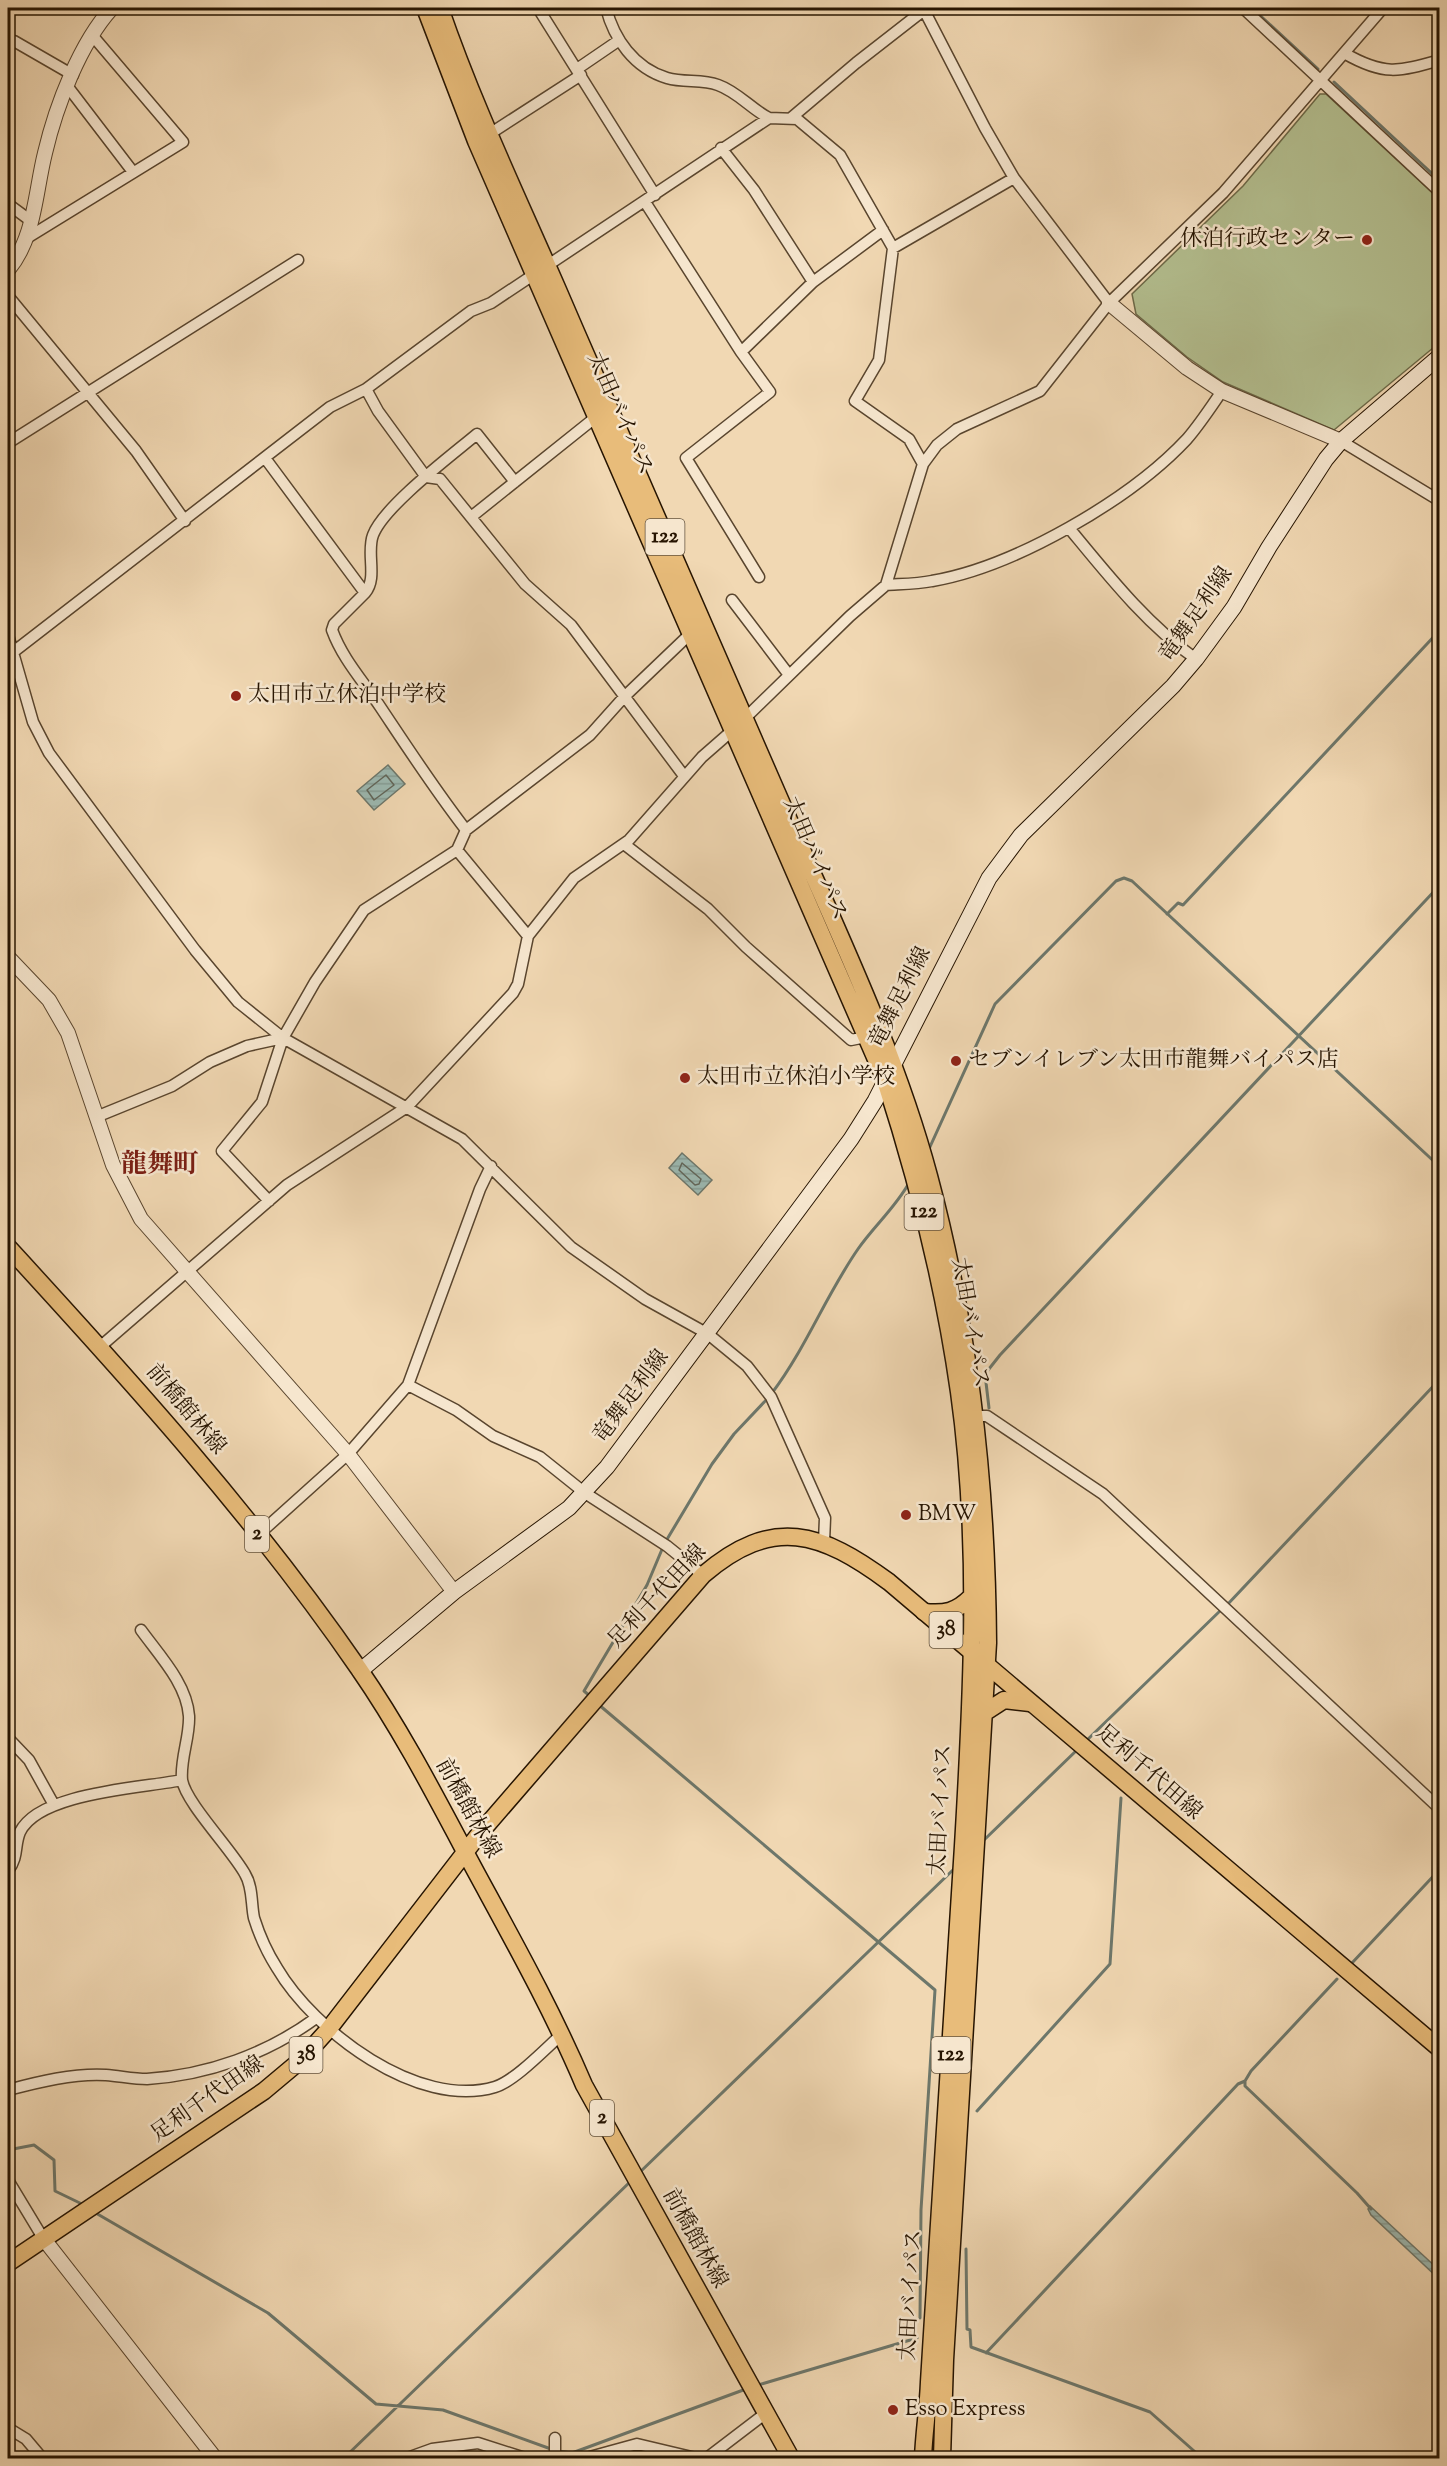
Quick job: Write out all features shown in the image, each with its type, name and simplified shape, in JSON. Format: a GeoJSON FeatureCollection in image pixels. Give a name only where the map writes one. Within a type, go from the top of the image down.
{"type":"FeatureCollection","features":[{"type":"Feature","properties":{"kind":"main road","name":"太田バイパス"},"geometry":{"type":"LineString","coordinates":[[425,8],[463,109],[540,269],[740,723],[852,965],[889,1073],[929,1177],[957,1302],[976,1416],[988,1594],[987,1665],[945,2360],[942,2458]]}},
{"type":"Feature","properties":{"kind":"main road","name":"太田バイパス"},"geometry":{"type":"LineString","coordinates":[[440,8],[596,417],[691,633],[740,723],[866,1037],[889,1073],[930,1238],[959,1393],[971,1530],[971,1652],[954,2005],[923,2458]]}},
{"type":"Feature","properties":{"kind":"main road","name":"竜舞足利線"},"geometry":{"type":"LineString","coordinates":[[360,1671],[454,1592],[553,1521],[585,1493],[708,1334],[851,1139],[889,1073],[989,878],[1003,856],[1021,835],[1173,686],[1196,659],[1234,607],[1275,537],[1326,459],[1341,441],[1440,356]]}},
{"type":"Feature","properties":{"kind":"main road","name":"前橋館林線"},"geometry":{"type":"LineString","coordinates":[[8,1247],[101,1346],[203,1466],[360,1671],[417,1764],[466,1853],[562,2034],[584,2085],[791,2458]]}},
{"type":"Feature","properties":{"kind":"main road","name":"足利千代田線"},"geometry":{"type":"LineString","coordinates":[[8,2263],[264,2091],[302,2060],[322,2024],[703,1575],[744,1545],[768,1538],[798,1537],[824,1542],[859,1560],[987,1665],[1440,2049]]}},
{"type":"Feature","properties":{"kind":"main road"},"geometry":{"type":"LineString","coordinates":[[924,1612],[951,1612],[971,1597]]}},
{"type":"Feature","properties":{"kind":"main road"},"geometry":{"type":"LineString","coordinates":[[984,1713],[1004,1700],[1030,1703]]}},
{"type":"Feature","properties":{"kind":"street"},"geometry":{"type":"LineString","coordinates":[[8,270],[18,258],[27,238],[45,153],[70,81],[92,35],[112,8]]}},
{"type":"Feature","properties":{"kind":"street"},"geometry":{"type":"LineString","coordinates":[[538,8],[579,72],[650,199],[741,352],[770,392],[686,458],[759,577]]}},
{"type":"Feature","properties":{"kind":"street"},"geometry":{"type":"LineString","coordinates":[[606,8],[618,41],[649,70],[668,78],[717,85],[769,117],[797,119],[840,155],[893,248],[887,280],[879,360],[855,401],[909,439],[923,464]]}},
{"type":"Feature","properties":{"kind":"street"},"geometry":{"type":"LineString","coordinates":[[1243,8],[1440,192]]}},
{"type":"Feature","properties":{"kind":"street"},"geometry":{"type":"LineString","coordinates":[[101,1346],[287,1185],[407,1107],[513,993],[518,984],[528,936],[574,878],[624,844],[684,776],[886,585],[923,464],[937,445],[957,429],[1040,391],[1109,303],[1223,193],[1383,8]]}},
{"type":"Feature","properties":{"kind":"street"},"geometry":{"type":"LineString","coordinates":[[791,118],[924,9],[980,119],[1014,178],[1109,303],[1187,368],[1222,391],[1341,441],[1440,501]]}},
{"type":"Feature","properties":{"kind":"street"},"geometry":{"type":"LineString","coordinates":[[27,238],[183,142],[92,35]]}},
{"type":"Feature","properties":{"kind":"street"},"geometry":{"type":"LineString","coordinates":[[14,41],[70,81],[133,172]]}},
{"type":"Feature","properties":{"kind":"street"},"geometry":{"type":"LineString","coordinates":[[488,135],[579,72],[618,41]]}},
{"type":"Feature","properties":{"kind":"street"},"geometry":{"type":"LineString","coordinates":[[1344,53],[1372,67],[1396,72],[1440,60]]}},
{"type":"Feature","properties":{"kind":"street"},"geometry":{"type":"LineString","coordinates":[[12,654],[330,407],[366,389],[471,311],[491,303],[650,199],[769,117]]}},
{"type":"Feature","properties":{"kind":"street"},"geometry":{"type":"LineString","coordinates":[[721,148],[754,190],[813,282]]}},
{"type":"Feature","properties":{"kind":"street"},"geometry":{"type":"LineString","coordinates":[[893,248],[1014,178]]}},
{"type":"Feature","properties":{"kind":"street"},"geometry":{"type":"LineString","coordinates":[[8,204],[31,221]]}},
{"type":"Feature","properties":{"kind":"street"},"geometry":{"type":"LineString","coordinates":[[741,352],[813,282],[883,230]]}},
{"type":"Feature","properties":{"kind":"street"},"geometry":{"type":"LineString","coordinates":[[8,443],[298,260]]}},
{"type":"Feature","properties":{"kind":"street"},"geometry":{"type":"LineString","coordinates":[[8,296],[136,451],[185,521]]}},
{"type":"Feature","properties":{"kind":"street"},"geometry":{"type":"LineString","coordinates":[[366,389],[378,411],[426,477],[440,479],[525,584],[571,625],[684,776]]}},
{"type":"Feature","properties":{"kind":"street"},"geometry":{"type":"LineString","coordinates":[[886,585],[932,581],[967,572],[1069,528],[1114,501],[1145,476],[1187,438],[1222,391]]}},
{"type":"Feature","properties":{"kind":"street"},"geometry":{"type":"LineString","coordinates":[[471,517],[596,417]]}},
{"type":"Feature","properties":{"kind":"street"},"geometry":{"type":"LineString","coordinates":[[466,830],[425,778],[338,645],[332,630],[334,624],[370,587],[372,537],[379,522],[426,477],[477,434],[515,482]]}},
{"type":"Feature","properties":{"kind":"street"},"geometry":{"type":"LineString","coordinates":[[265,458],[365,593]]}},
{"type":"Feature","properties":{"kind":"street"},"geometry":{"type":"LineString","coordinates":[[1069,528],[1108,576],[1174,644],[1196,659]]}},
{"type":"Feature","properties":{"kind":"street"},"geometry":{"type":"LineString","coordinates":[[732,600],[789,675]]}},
{"type":"Feature","properties":{"kind":"street"},"geometry":{"type":"LineString","coordinates":[[269,1201],[222,1151],[262,1102],[283,1038],[315,982],[364,910],[457,850],[466,830],[590,735],[624,698],[691,633]]}},
{"type":"Feature","properties":{"kind":"street"},"geometry":{"type":"LineString","coordinates":[[8,635],[33,722],[49,753],[238,1002],[283,1038],[462,1139],[571,1247],[645,1299],[708,1334],[747,1366],[771,1397],[825,1518],[824,1542]]}},
{"type":"Feature","properties":{"kind":"street"},"geometry":{"type":"LineString","coordinates":[[624,844],[708,909],[746,947],[851,1040],[866,1037]]}},
{"type":"Feature","properties":{"kind":"street"},"geometry":{"type":"LineString","coordinates":[[457,850],[528,936]]}},
{"type":"Feature","properties":{"kind":"street"},"geometry":{"type":"LineString","coordinates":[[8,957],[37,986],[58,1014],[68,1034],[96,1117],[128,1197],[141,1219],[348,1454],[454,1592]]}},
{"type":"Feature","properties":{"kind":"street"},"geometry":{"type":"LineString","coordinates":[[96,1117],[172,1086],[210,1062],[247,1046],[283,1038]]}},
{"type":"Feature","properties":{"kind":"street"},"geometry":{"type":"LineString","coordinates":[[258,1535],[348,1454],[408,1385],[480,1189],[491,1166]]}},
{"type":"Feature","properties":{"kind":"street"},"geometry":{"type":"LineString","coordinates":[[408,1385],[456,1410],[493,1436],[540,1457],[585,1493],[652,1535],[703,1575]]}},
{"type":"Feature","properties":{"kind":"street"},"geometry":{"type":"LineString","coordinates":[[976,1416],[987,1416],[1103,1494],[1440,1809]]}},
{"type":"Feature","properties":{"kind":"street"},"geometry":{"type":"LineString","coordinates":[[141,1630],[183,1693],[189,1716],[182,1780],[190,1796],[247,1876],[254,1918],[276,1968],[322,2024],[356,2050],[418,2084],[447,2091],[496,2087],[562,2034]]}},
{"type":"Feature","properties":{"kind":"street"},"geometry":{"type":"LineString","coordinates":[[8,1738],[29,1760],[54,1805]]}},
{"type":"Feature","properties":{"kind":"street"},"geometry":{"type":"LineString","coordinates":[[8,1871],[16,1857],[20,1833],[31,1821],[54,1805],[89,1794],[182,1780]]}},
{"type":"Feature","properties":{"kind":"street"},"geometry":{"type":"LineString","coordinates":[[8,2090],[94,2075],[148,2079],[204,2072],[226,2065],[322,2024]]}},
{"type":"Feature","properties":{"kind":"street"},"geometry":{"type":"LineString","coordinates":[[8,2180],[43,2238],[215,2458]]}},
{"type":"Feature","properties":{"kind":"street"},"geometry":{"type":"LineString","coordinates":[[707,2458],[766,2413]]}},
{"type":"Feature","properties":{"kind":"street"},"geometry":{"type":"LineString","coordinates":[[8,2428],[26,2439],[42,2458]]}},
{"type":"Feature","properties":{"kind":"street"},"geometry":{"type":"LineString","coordinates":[[555,2440],[555,2457]]}},
{"type":"Feature","properties":{"kind":"street"},"geometry":{"type":"LineString","coordinates":[[407,2458],[432,2448],[478,2444],[525,2458]]}},
{"type":"Feature","properties":{"kind":"street"},"geometry":{"type":"LineString","coordinates":[[586,2458],[637,2444],[696,2458]]}},
{"type":"Feature","properties":{"kind":"green space"},"geometry":{"type":"Polygon","coordinates":[[[1320,94],[1326,94],[1439,199],[1439,343],[1334,430],[1223,382],[1187,357],[1136,314],[1132,294],[1243,186],[1320,94]]]}},
{"type":"Feature","properties":{"kind":"water"},"geometry":{"type":"Polygon","coordinates":[[[388,765],[405,784],[374,810],[357,791],[388,765]]]}},
{"type":"Feature","properties":{"kind":"water"},"geometry":{"type":"Polygon","coordinates":[[[682,1153],[712,1180],[698,1195],[669,1168],[682,1153]]]}},
{"type":"Feature","properties":{"kind":"water"},"geometry":{"type":"Polygon","coordinates":[[[1370,2206],[1439,2270],[1439,2279],[1371,2215],[1368,2209],[1370,2206]]]}},
{"type":"Feature","properties":{"kind":"waterway"},"geometry":{"type":"LineString","coordinates":[[1252,8],[1318,69]]}},
{"type":"Feature","properties":{"kind":"waterway"},"geometry":{"type":"LineString","coordinates":[[1334,82],[1440,181]]}},
{"type":"Feature","properties":{"kind":"waterway"},"geometry":{"type":"LineString","coordinates":[[1167,914],[1178,903],[1183,905],[1440,630]]}},
{"type":"Feature","properties":{"kind":"waterway"},"geometry":{"type":"LineString","coordinates":[[929,1149],[995,1004],[1116,881],[1124,878],[1132,881],[1440,1167]]}},
{"type":"Feature","properties":{"kind":"waterway"},"geometry":{"type":"LineString","coordinates":[[989,1408],[985,1374],[1000,1355],[1440,885]]}},
{"type":"Feature","properties":{"kind":"waterway"},"geometry":{"type":"LineString","coordinates":[[772,1393],[795,1358],[847,1267],[909,1183]]}},
{"type":"Feature","properties":{"kind":"waterway"},"geometry":{"type":"LineString","coordinates":[[1227,1605],[1440,1379]]}},
{"type":"Feature","properties":{"kind":"waterway"},"geometry":{"type":"LineString","coordinates":[[666,1541],[712,1464],[734,1434],[768,1398]]}},
{"type":"Feature","properties":{"kind":"waterway"},"geometry":{"type":"LineString","coordinates":[[591,1697],[584,1691],[647,1585],[663,1547]]}},
{"type":"Feature","properties":{"kind":"waterway"},"geometry":{"type":"LineString","coordinates":[[1085,1742],[1222,1609]]}},
{"type":"Feature","properties":{"kind":"waterway"},"geometry":{"type":"LineString","coordinates":[[598,1704],[935,1990],[921,2210],[920,2318]]}},
{"type":"Feature","properties":{"kind":"waterway"},"geometry":{"type":"LineString","coordinates":[[984,1840],[1078,1749]]}},
{"type":"Feature","properties":{"kind":"waterway"},"geometry":{"type":"LineString","coordinates":[[977,2111],[1110,1964],[1121,1798]]}},
{"type":"Feature","properties":{"kind":"waterway"},"geometry":{"type":"LineString","coordinates":[[638,2174],[955,1868]]}},
{"type":"Feature","properties":{"kind":"waterway"},"geometry":{"type":"LineString","coordinates":[[1352,1963],[1440,1869]]}},
{"type":"Feature","properties":{"kind":"waterway"},"geometry":{"type":"LineString","coordinates":[[1337,1979],[1251,2071],[1245,2081],[1245,2086],[1371,2209]]}},
{"type":"Feature","properties":{"kind":"waterway"},"geometry":{"type":"LineString","coordinates":[[986,2353],[1238,2084],[1245,2081]]}},
{"type":"Feature","properties":{"kind":"waterway"},"geometry":{"type":"LineString","coordinates":[[8,2150],[34,2145],[54,2160],[55,2191],[84,2205]]}},
{"type":"Feature","properties":{"kind":"waterway"},"geometry":{"type":"LineString","coordinates":[[344,2458],[631,2181]]}},
{"type":"Feature","properties":{"kind":"waterway"},"geometry":{"type":"LineString","coordinates":[[94,2212],[268,2313],[376,2404],[443,2410],[551,2449]]}},
{"type":"Feature","properties":{"kind":"waterway"},"geometry":{"type":"LineString","coordinates":[[966,2249],[967,2329],[970,2330],[971,2347],[1150,2412],[1202,2458]]}},
{"type":"Feature","properties":{"kind":"waterway"},"geometry":{"type":"LineString","coordinates":[[758,2385],[917,2338]]}},
{"type":"Feature","properties":{"kind":"waterway"},"geometry":{"type":"LineString","coordinates":[[558,2451],[572,2453],[746,2389]]}},
{"type":"Feature","properties":{"kind":"place","name":"休泊行政センター"},"geometry":{"type":"Point","coordinates":[1367,240]}},
{"type":"Feature","properties":{"kind":"place","name":"太田市立休泊中学校"},"geometry":{"type":"Point","coordinates":[236,696]}},
{"type":"Feature","properties":{"kind":"place","name":"セブンイレブン太田市龍舞バイパス店"},"geometry":{"type":"Point","coordinates":[956,1061]}},
{"type":"Feature","properties":{"kind":"place","name":"太田市立休泊小学校"},"geometry":{"type":"Point","coordinates":[685,1078]}},
{"type":"Feature","properties":{"kind":"place","name":"BMW"},"geometry":{"type":"Point","coordinates":[906,1515]}},
{"type":"Feature","properties":{"kind":"place","name":"Esso Express"},"geometry":{"type":"Point","coordinates":[893,2410]}},
{"type":"Feature","properties":{"kind":"district","name":"龍舞町"},"geometry":{"type":"Point","coordinates":[160,1165]}}]}
